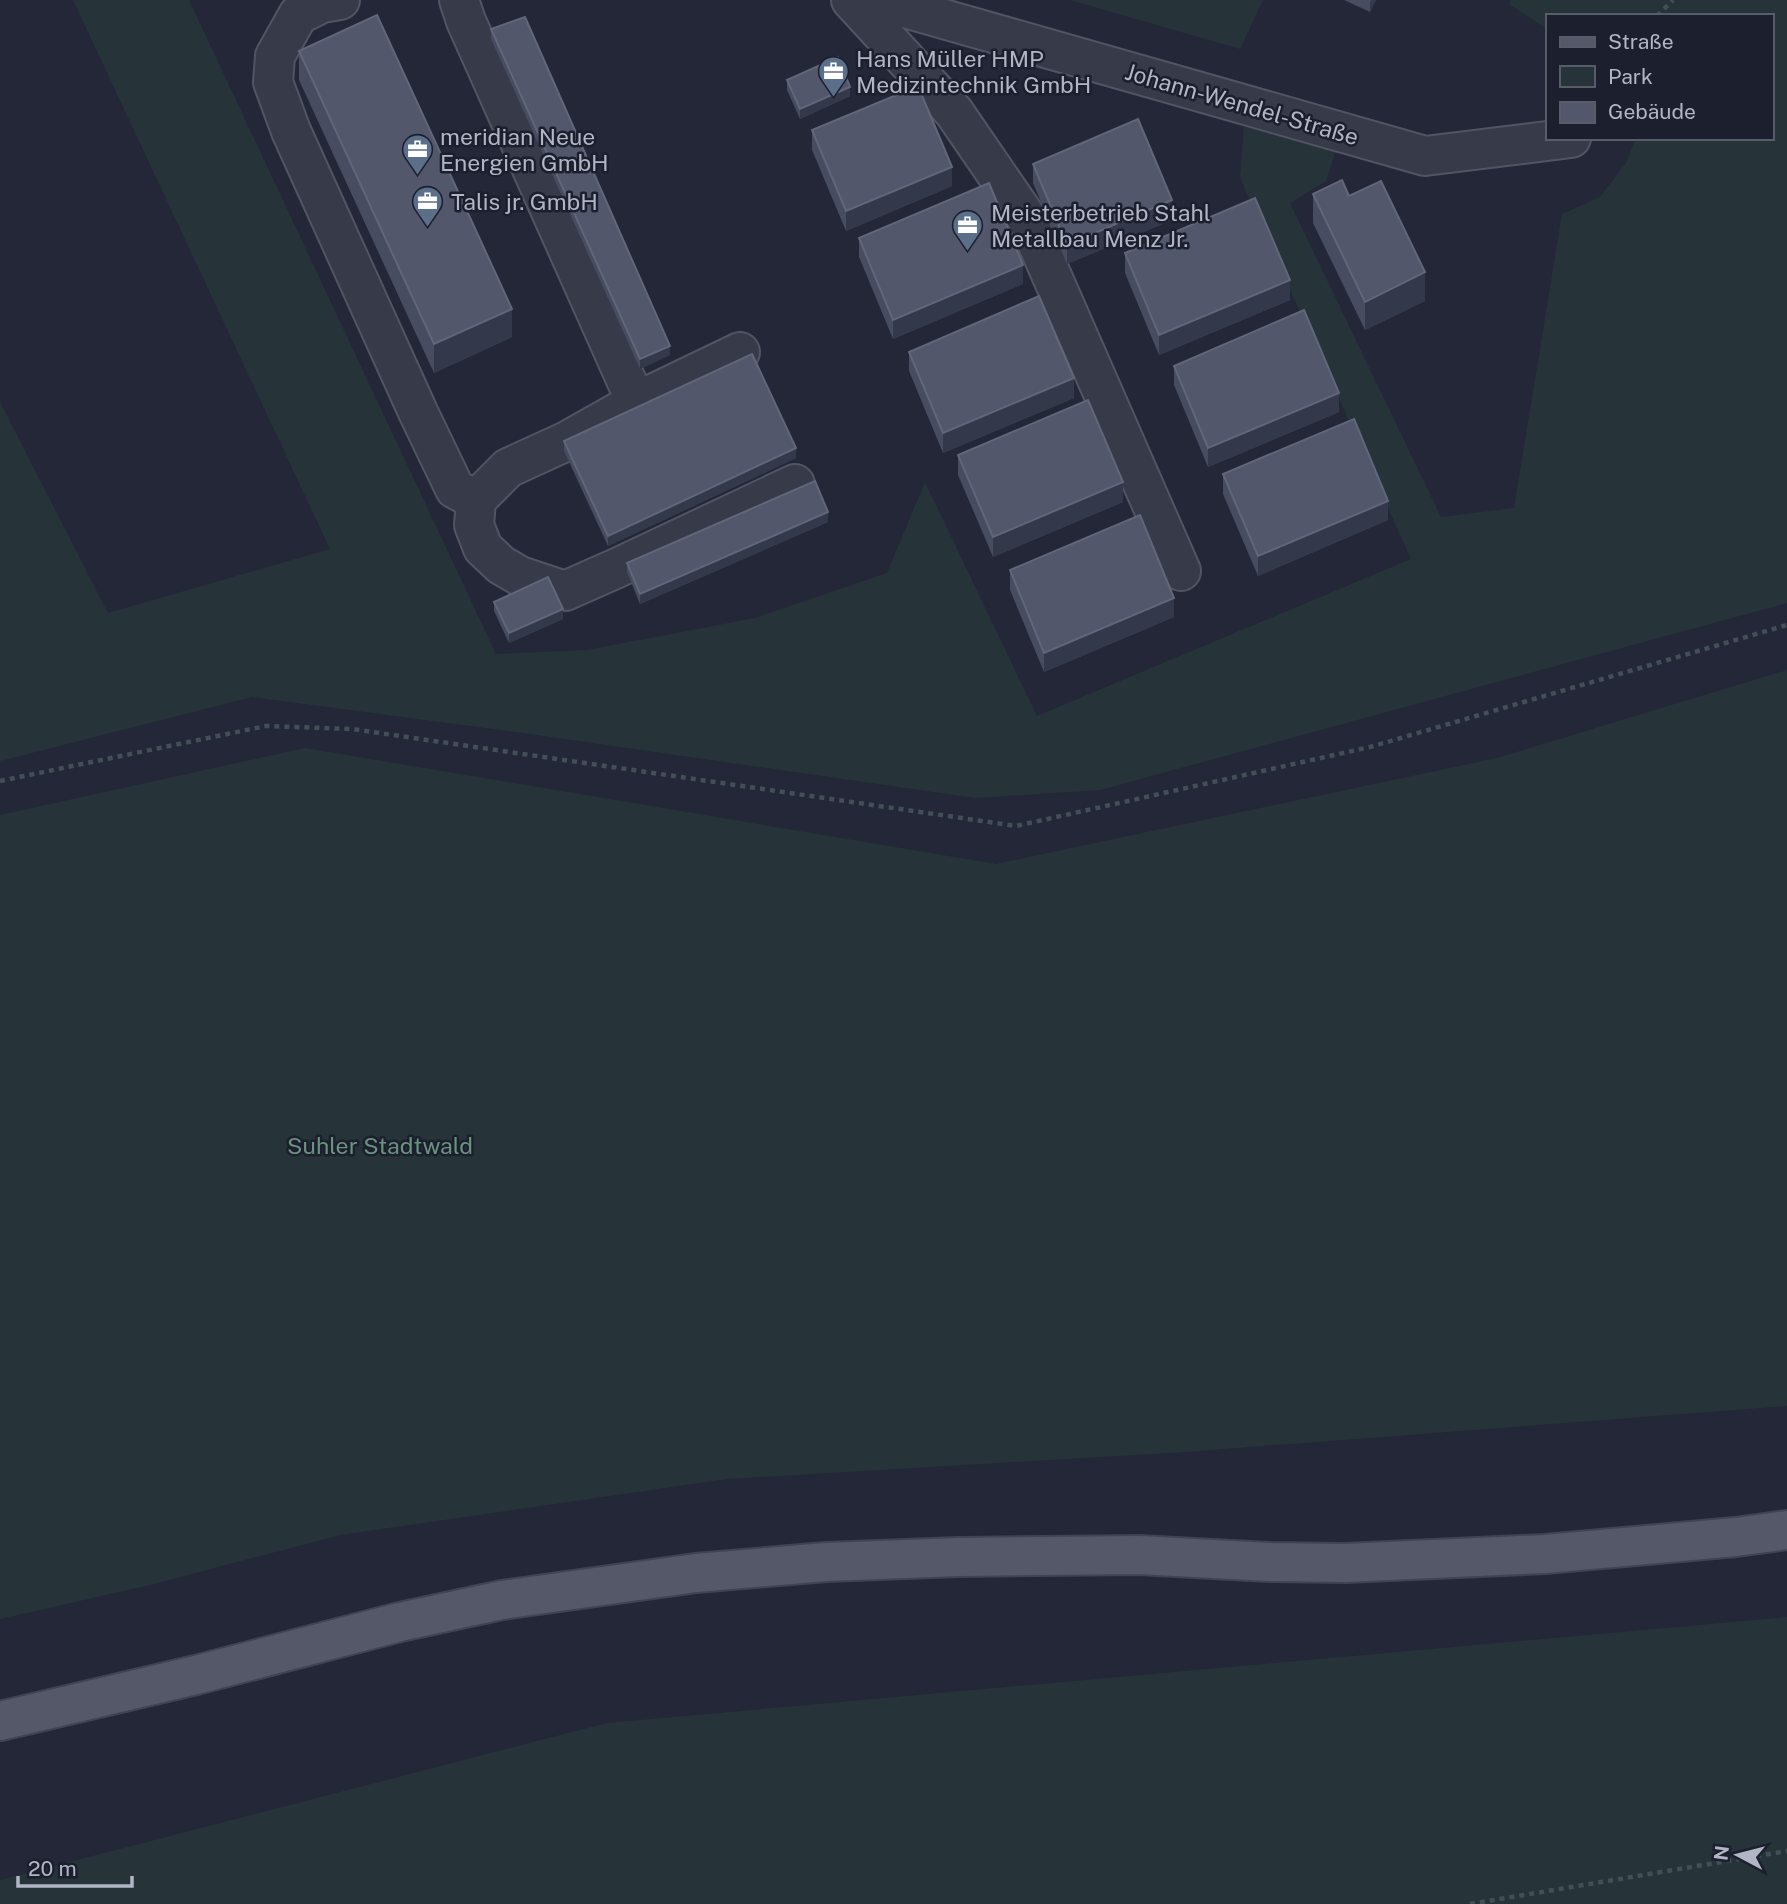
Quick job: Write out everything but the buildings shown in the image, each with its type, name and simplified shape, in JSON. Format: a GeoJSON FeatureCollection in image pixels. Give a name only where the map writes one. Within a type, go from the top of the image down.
{"type":"FeatureCollection","features":[{"type":"Feature","properties":{"kind":"main road"},"geometry":{"type":"LineString","coordinates":[[0,1721],[400,1622],[502,1600],[696,1573],[826,1562],[959,1557],[1139,1555],[1345,1563],[1545,1554],[1787,1530]]}},
{"type":"Feature","properties":{"kind":"lane"},"geometry":{"type":"LineString","coordinates":[[340,0],[323,3],[298,15],[275,56],[273,82],[291,131],[455,489],[476,500]]}},
{"type":"Feature","properties":{"kind":"lane"},"geometry":{"type":"LineString","coordinates":[[459,0],[471,33],[636,402]]}},
{"type":"Feature","properties":{"kind":"lane"},"geometry":{"type":"LineString","coordinates":[[851,0],[954,112],[1026,217],[1181,571]]}},
{"type":"Feature","properties":{"kind":"lane","name":"Johann-Wendel-Straße"},"geometry":{"type":"LineString","coordinates":[[877,0],[1425,156],[1554,140]]}},
{"type":"Feature","properties":{"kind":"lane"},"geometry":{"type":"LineString","coordinates":[[740,352],[636,402],[567,441],[508,468],[476,500],[474,525],[483,548],[501,565],[520,576],[565,591],[795,484]]}},
{"type":"Feature","properties":{"kind":"path"},"geometry":{"type":"LineString","coordinates":[[1659,14],[1673,0]]}},
{"type":"Feature","properties":{"kind":"path"},"geometry":{"type":"LineString","coordinates":[[0,781],[266,726],[352,729],[1016,825],[1370,747],[1787,625]]}},
{"type":"Feature","properties":{"kind":"path"},"geometry":{"type":"LineString","coordinates":[[1470,1904],[1787,1851]]}},
{"type":"Feature","properties":{"kind":"green space"},"geometry":{"type":"Polygon","coordinates":[[[73,0],[189,0],[496,654],[587,650],[755,618],[887,573],[925,482],[1037,716],[1411,559],[1240,178],[1244,124],[1336,150],[1326,181],[1290,203],[1441,517],[1514,508],[1562,214],[1600,197],[1626,163],[1635,140],[1773,140],[1773,14],[1546,14],[1546,28],[1509,4],[1510,0],[1787,0],[1787,603],[1100,790],[975,798],[252,697],[0,761],[0,402],[108,613],[330,549],[73,0]]]}},
{"type":"Feature","properties":{"kind":"green space"},"geometry":{"type":"Polygon","coordinates":[[[1070,0],[1263,0],[1240,49],[1070,0]]]}},
{"type":"Feature","properties":{"kind":"green space","name":"Suhler Stadtwald"},"geometry":{"type":"Polygon","coordinates":[[[1787,670],[1787,1406],[1185,1452],[727,1479],[340,1535],[150,1585],[0,1619],[0,815],[305,748],[996,864],[1497,758],[1787,670]]]}},
{"type":"Feature","properties":{"kind":"green space"},"geometry":{"type":"Polygon","coordinates":[[[1787,1617],[1787,1904],[0,1904],[0,1880],[607,1723],[1787,1617]]]}},
{"type":"Feature","properties":{"kind":"place","name":"Hans Müller HMP Medizintechnik GmbH"},"geometry":{"type":"Point","coordinates":[833,98]}},
{"type":"Feature","properties":{"kind":"place","name":"meridian Neue Energien GmbH"},"geometry":{"type":"Point","coordinates":[417,176]}},
{"type":"Feature","properties":{"kind":"place","name":"Talis jr. GmbH"},"geometry":{"type":"Point","coordinates":[428,228]}},
{"type":"Feature","properties":{"kind":"place","name":"Meisterbetrieb Stahl Metallbau Menz Jr."},"geometry":{"type":"Point","coordinates":[968,252]}}]}
